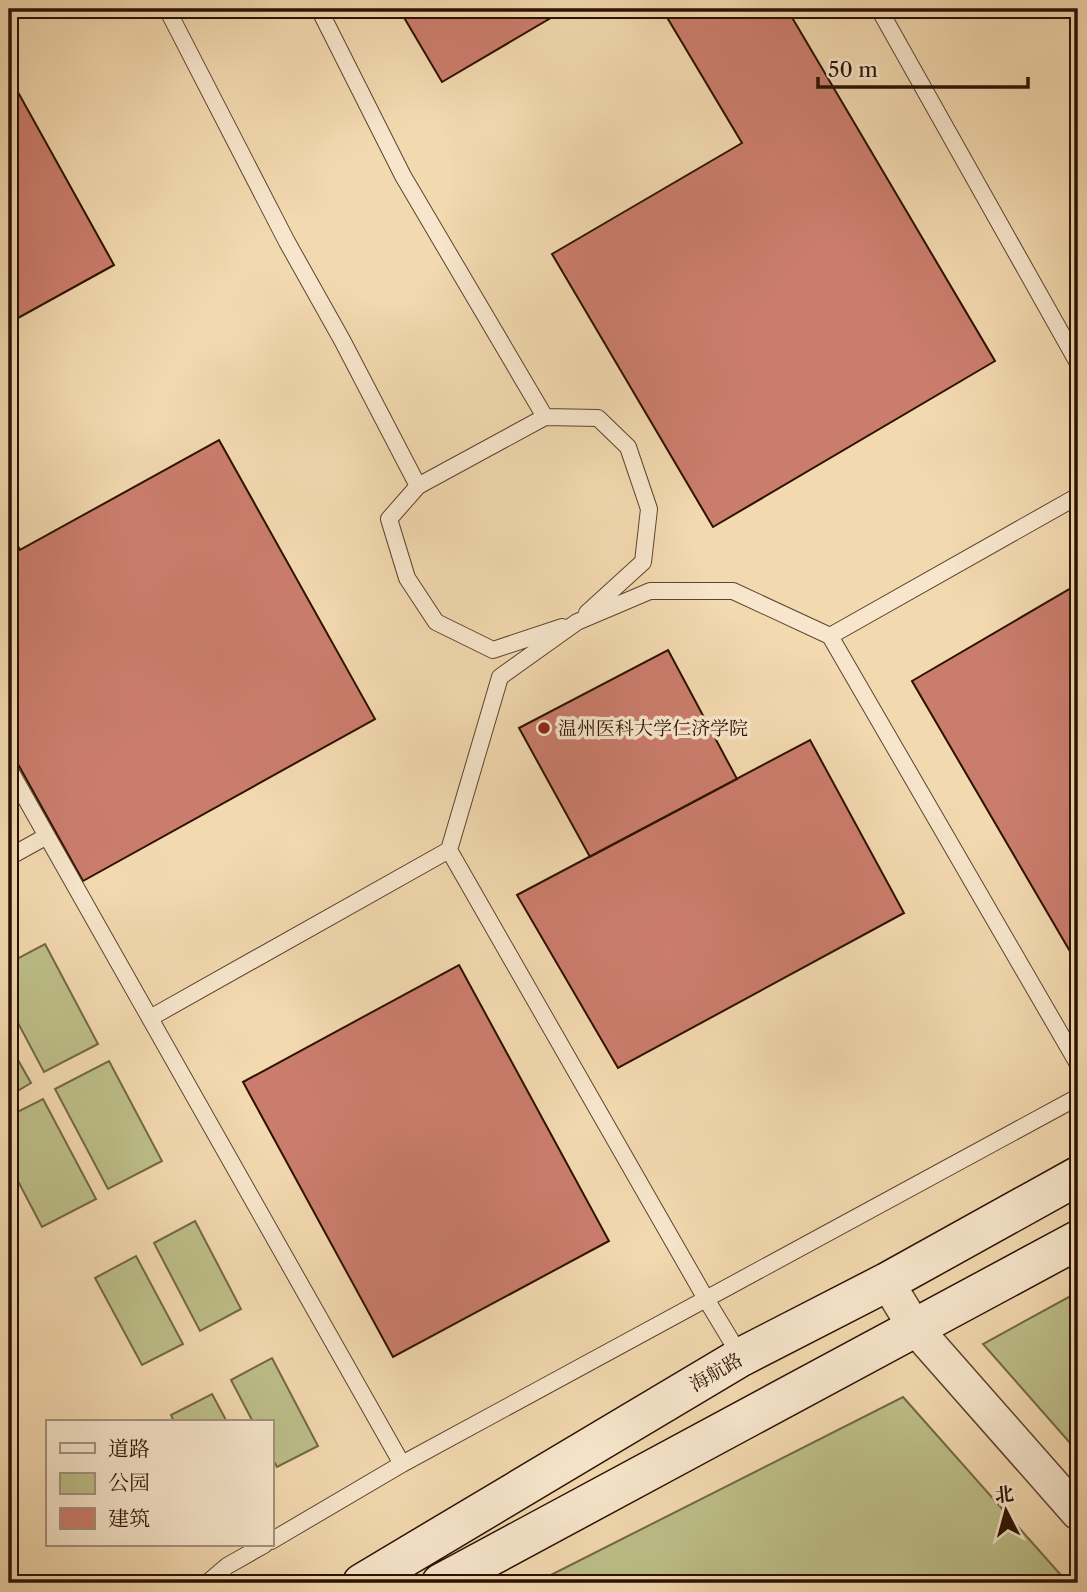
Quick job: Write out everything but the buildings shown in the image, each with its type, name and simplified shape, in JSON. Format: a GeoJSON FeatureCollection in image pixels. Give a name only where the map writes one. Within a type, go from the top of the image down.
{"type":"FeatureCollection","features":[{"type":"Feature","properties":{"kind":"main road","name":"海航路"},"geometry":{"type":"LineString","coordinates":[[362,1583],[741,1357],[887,1282],[1078,1176]]}},
{"type":"Feature","properties":{"kind":"main road"},"geometry":{"type":"LineString","coordinates":[[441,1583],[1078,1240]]}},
{"type":"Feature","properties":{"kind":"street"},"geometry":{"type":"LineString","coordinates":[[887,1282],[915,1328],[1078,1513]]}},
{"type":"Feature","properties":{"kind":"lane"},"geometry":{"type":"LineString","coordinates":[[167,9],[287,242],[342,340],[418,486]]}},
{"type":"Feature","properties":{"kind":"lane"},"geometry":{"type":"LineString","coordinates":[[319,9],[402,176],[545,417]]}},
{"type":"Feature","properties":{"kind":"lane"},"geometry":{"type":"LineString","coordinates":[[879,9],[1078,363]]}},
{"type":"Feature","properties":{"kind":"lane"},"geometry":{"type":"LineString","coordinates":[[150,1018],[449,850],[500,677],[577,622],[643,562],[649,509],[628,447],[598,418],[545,417],[418,486],[389,519],[407,578],[436,622],[493,650],[577,622],[650,591],[733,591],[830,636],[1012,945],[1078,1064]]}},
{"type":"Feature","properties":{"kind":"lane"},"geometry":{"type":"LineString","coordinates":[[830,636],[1078,496]]}},
{"type":"Feature","properties":{"kind":"lane"},"geometry":{"type":"LineString","coordinates":[[9,769],[402,1464]]}},
{"type":"Feature","properties":{"kind":"lane"},"geometry":{"type":"LineString","coordinates":[[9,857],[47,836]]}},
{"type":"Feature","properties":{"kind":"lane"},"geometry":{"type":"LineString","coordinates":[[449,850],[741,1357]]}},
{"type":"Feature","properties":{"kind":"lane"},"geometry":{"type":"LineString","coordinates":[[273,1540],[402,1464],[1078,1097]]}},
{"type":"Feature","properties":{"kind":"lane"},"geometry":{"type":"LineString","coordinates":[[207,1583],[227,1566],[262,1546]]}},
{"type":"Feature","properties":{"kind":"green space"},"geometry":{"type":"Polygon","coordinates":[[[45,944],[98,1044],[44,1072],[9,1006],[9,963],[45,944]]]}},
{"type":"Feature","properties":{"kind":"green space"},"geometry":{"type":"Polygon","coordinates":[[[9,1044],[31,1083],[9,1096],[9,1044]]]}},
{"type":"Feature","properties":{"kind":"green space"},"geometry":{"type":"Polygon","coordinates":[[[109,1061],[162,1161],[108,1189],[55,1089],[109,1061]]]}},
{"type":"Feature","properties":{"kind":"green space"},"geometry":{"type":"Polygon","coordinates":[[[43,1099],[96,1199],[42,1227],[9,1164],[9,1116],[43,1099]]]}},
{"type":"Feature","properties":{"kind":"green space"},"geometry":{"type":"Polygon","coordinates":[[[195,1221],[241,1309],[200,1331],[154,1243],[195,1221]]]}},
{"type":"Feature","properties":{"kind":"green space"},"geometry":{"type":"Polygon","coordinates":[[[136,1256],[183,1344],[142,1365],[95,1278],[136,1256]]]}},
{"type":"Feature","properties":{"kind":"green space"},"geometry":{"type":"Polygon","coordinates":[[[1078,1292],[1078,1452],[983,1344],[1078,1292]]]}},
{"type":"Feature","properties":{"kind":"green space"},"geometry":{"type":"Polygon","coordinates":[[[272,1358],[318,1446],[277,1467],[273,1460],[273,1420],[252,1420],[231,1380],[272,1358]]]}},
{"type":"Feature","properties":{"kind":"green space"},"geometry":{"type":"Polygon","coordinates":[[[212,1394],[226,1420],[173,1420],[171,1415],[212,1394]]]}},
{"type":"Feature","properties":{"kind":"green space"},"geometry":{"type":"Polygon","coordinates":[[[903,1397],[1068,1583],[535,1583],[903,1397]]]}},
{"type":"Feature","properties":{"kind":"place","name":"温州医科大学仁济学院"},"geometry":{"type":"Point","coordinates":[544,728]}}]}
